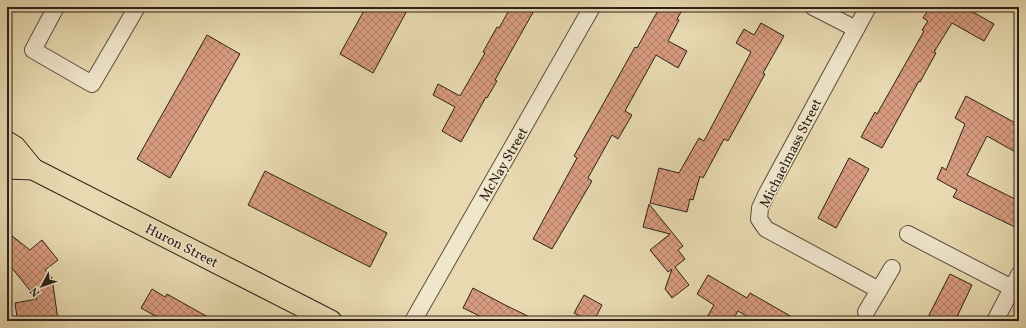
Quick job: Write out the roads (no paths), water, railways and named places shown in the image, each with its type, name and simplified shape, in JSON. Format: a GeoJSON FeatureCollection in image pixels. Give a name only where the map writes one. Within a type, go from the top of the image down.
{"type":"FeatureCollection","features":[{"type":"Feature","properties":{"kind":"main road","name":"Huron Street"},"geometry":{"type":"LineString","coordinates":[[7,142],[15,147],[33,169],[331,321]]}},
{"type":"Feature","properties":{"kind":"main road","name":"Huron Street"},"geometry":{"type":"LineString","coordinates":[[7,168],[33,169]]}},
{"type":"Feature","properties":{"kind":"street"},"geometry":{"type":"LineString","coordinates":[[56,7],[33,50],[92,84],[137,7]]}},
{"type":"Feature","properties":{"kind":"street","name":"McNay Street"},"geometry":{"type":"LineString","coordinates":[[413,321],[592,7]]}},
{"type":"Feature","properties":{"kind":"street"},"geometry":{"type":"LineString","coordinates":[[813,7],[856,29]]}},
{"type":"Feature","properties":{"kind":"street","name":"Michaelmass Street"},"geometry":{"type":"LineString","coordinates":[[868,7],[767,193],[760,208],[759,219],[766,229],[879,290]]}},
{"type":"Feature","properties":{"kind":"street"},"geometry":{"type":"LineString","coordinates":[[908,234],[1015,282],[995,321]]}},
{"type":"Feature","properties":{"kind":"street"},"geometry":{"type":"LineString","coordinates":[[866,312],[892,268]]}}]}
